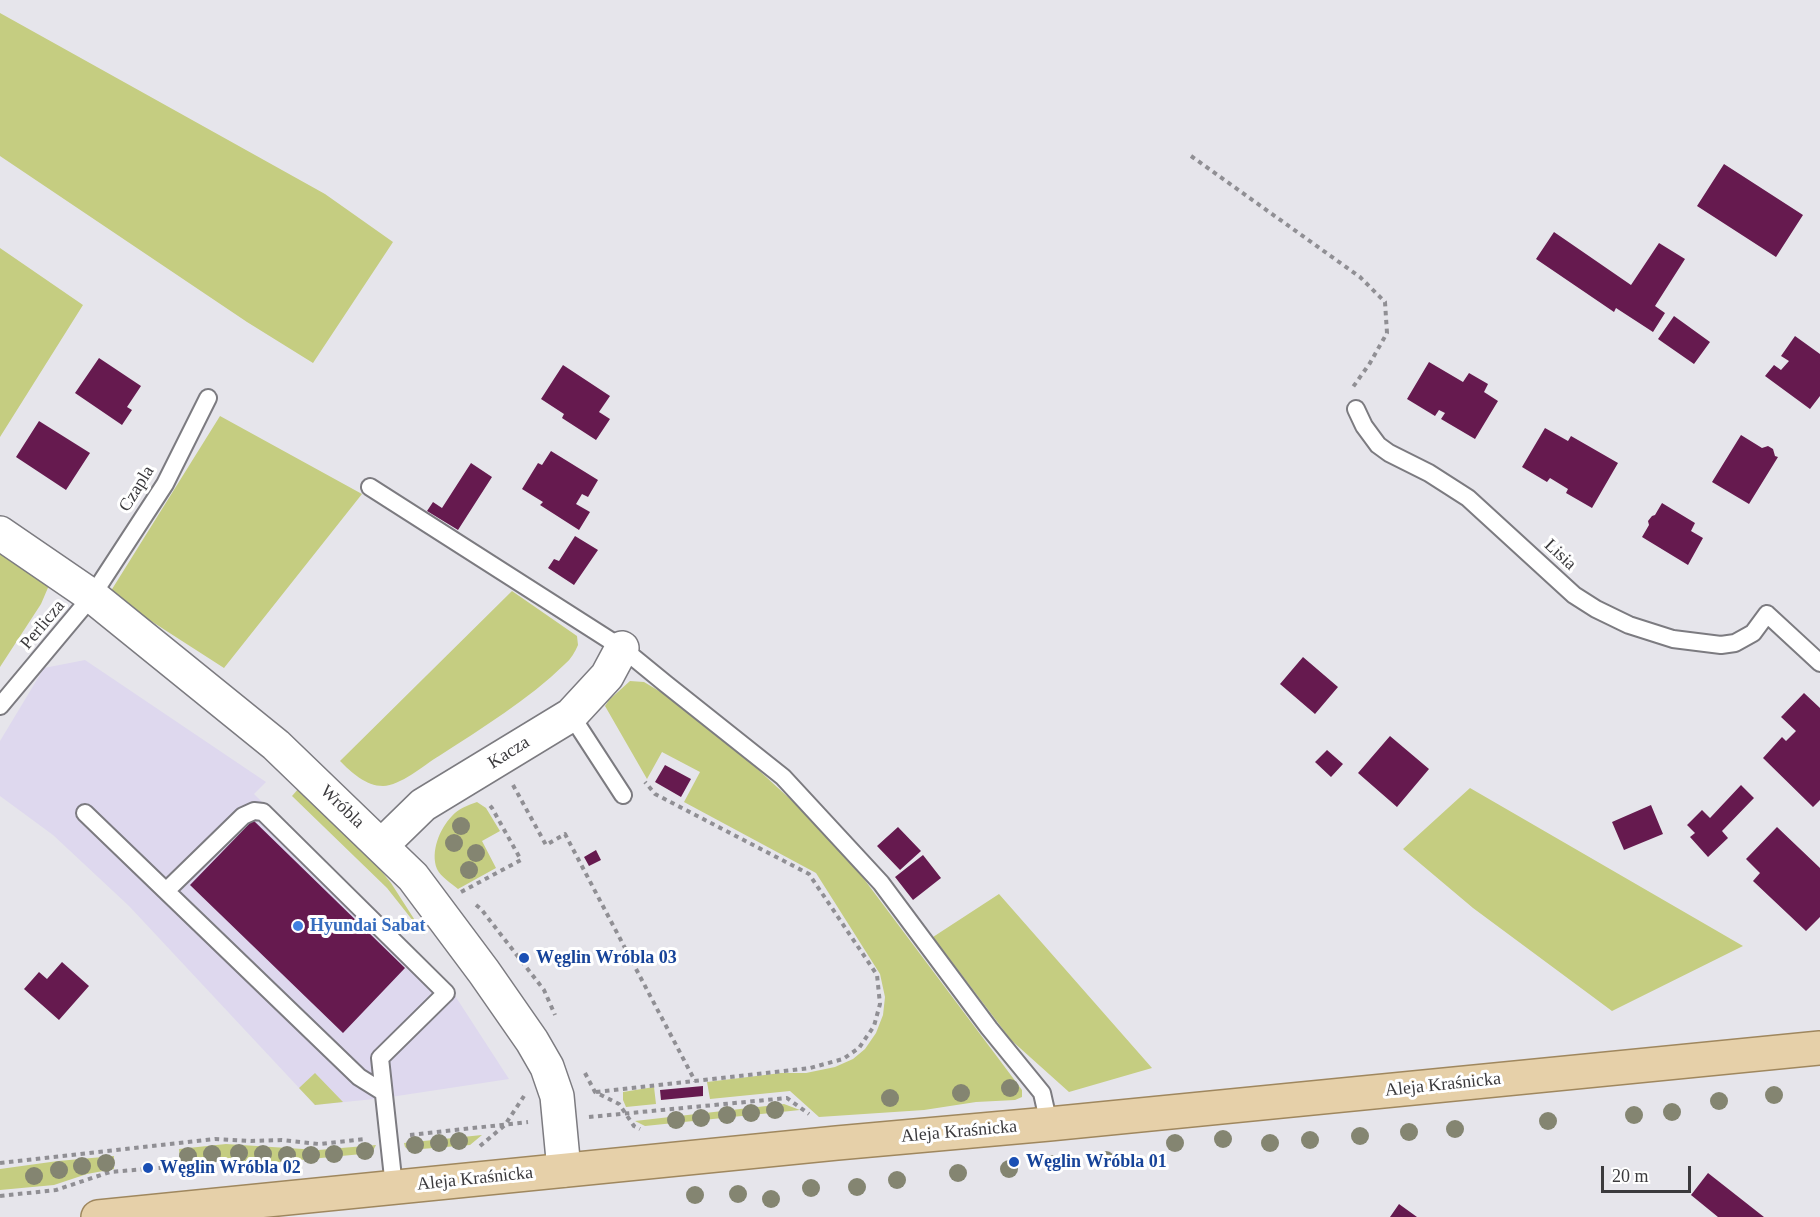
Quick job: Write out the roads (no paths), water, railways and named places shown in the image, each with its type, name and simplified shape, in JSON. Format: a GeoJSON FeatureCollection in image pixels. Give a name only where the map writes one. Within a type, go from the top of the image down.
{"type":"FeatureCollection","features":[{"type":"Feature","properties":{"kind":"main road","name":"Aleja Kraśnicka"},"geometry":{"type":"LineString","coordinates":[[98,1217],[1820,1048]]}},
{"type":"Feature","properties":{"kind":"street","name":"Wróbla"},"geometry":{"type":"LineString","coordinates":[[0,533],[92,596],[276,745],[382,845],[420,887],[484,972],[548,1067],[557,1096],[564,1170]]}},
{"type":"Feature","properties":{"kind":"street","name":"Kacza"},"geometry":{"type":"LineString","coordinates":[[382,845],[423,805],[571,715],[607,676],[622,648]]}},
{"type":"Feature","properties":{"kind":"lane","name":"Czapla"},"geometry":{"type":"LineString","coordinates":[[92,596],[165,484],[208,398]]}},
{"type":"Feature","properties":{"kind":"lane","name":"Lisia"},"geometry":{"type":"LineString","coordinates":[[1356,409],[1364,426],[1378,445],[1468,498],[1574,595],[1596,609],[1629,625],[1673,639],[1721,645],[1735,643],[1753,633],[1767,614],[1820,663]]}},
{"type":"Feature","properties":{"kind":"lane"},"geometry":{"type":"LineString","coordinates":[[370,487],[622,648],[783,777],[881,883],[989,1028],[1042,1093],[1049,1124]]}},
{"type":"Feature","properties":{"kind":"lane","name":"Perlicza"},"geometry":{"type":"LineString","coordinates":[[0,706],[92,596]]}},
{"type":"Feature","properties":{"kind":"lane"},"geometry":{"type":"LineString","coordinates":[[571,715],[623,795]]}},
{"type":"Feature","properties":{"kind":"lane"},"geometry":{"type":"LineString","coordinates":[[166,891],[243,816],[254,811],[263,812],[446,993],[380,1058],[394,1188]]}},
{"type":"Feature","properties":{"kind":"lane"},"geometry":{"type":"LineString","coordinates":[[85,813],[359,1077],[383,1092]]}},
{"type":"Feature","properties":{"kind":"place","name":"Hyundai Sabat"},"geometry":{"type":"Point","coordinates":[298,926]}},
{"type":"Feature","properties":{"kind":"place","name":"Węglin Wróbla 03"},"geometry":{"type":"Point","coordinates":[524,958]}},
{"type":"Feature","properties":{"kind":"place","name":"Węglin Wróbla 01"},"geometry":{"type":"Point","coordinates":[1014,1162]}},
{"type":"Feature","properties":{"kind":"place","name":"Węglin Wróbla 02"},"geometry":{"type":"Point","coordinates":[148,1168]}}]}
